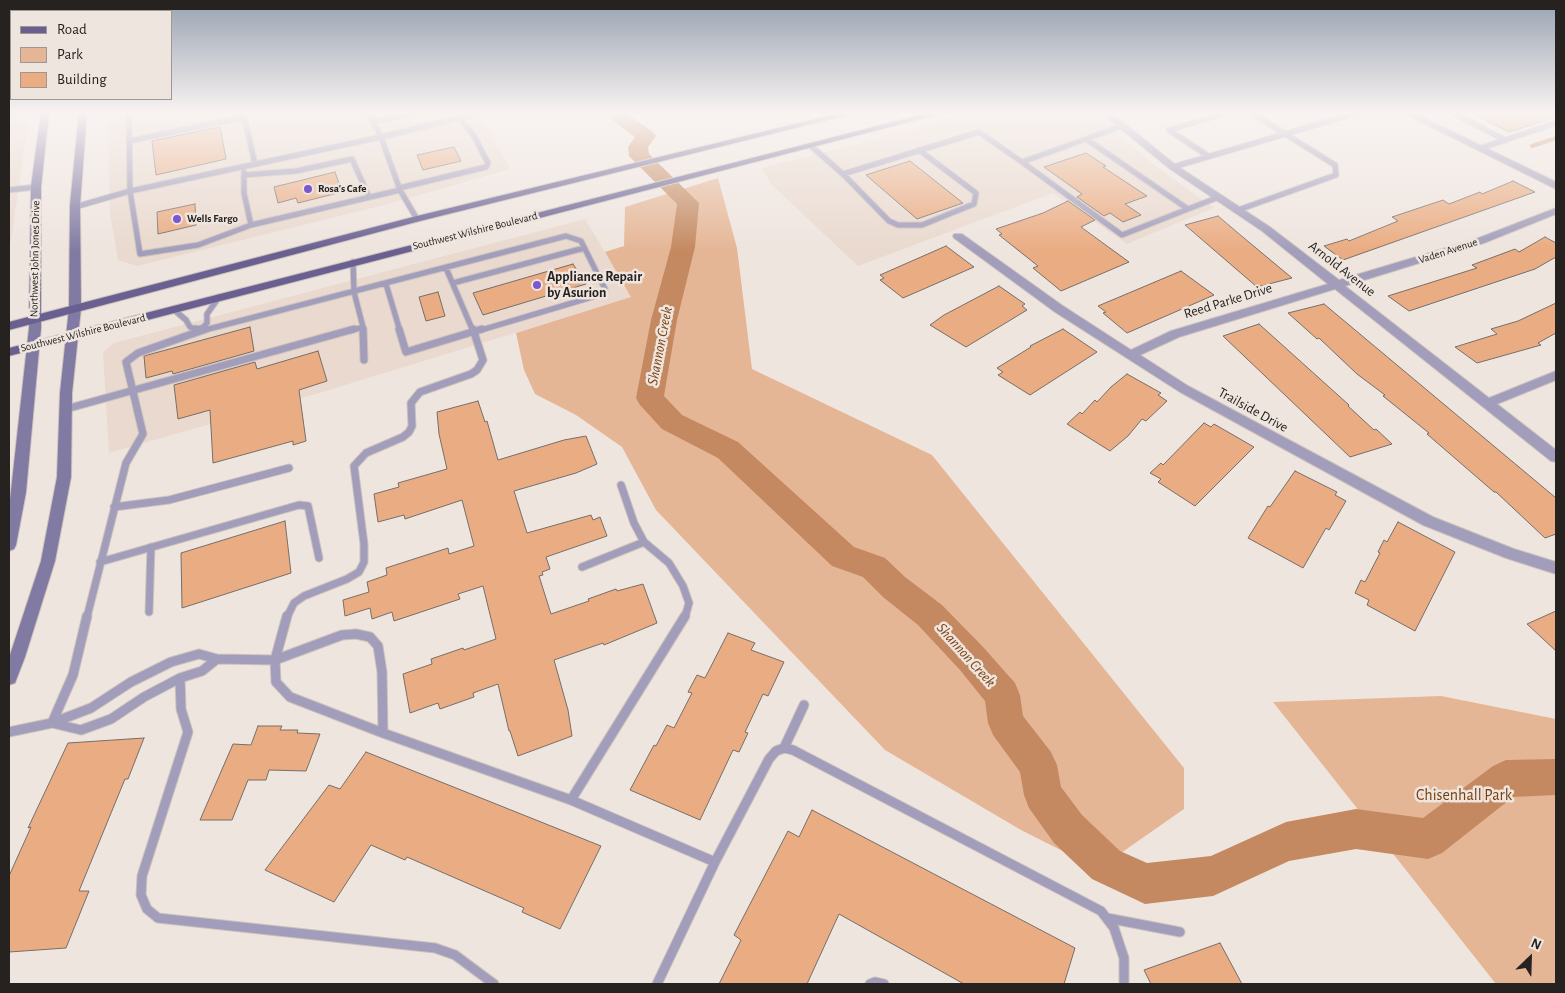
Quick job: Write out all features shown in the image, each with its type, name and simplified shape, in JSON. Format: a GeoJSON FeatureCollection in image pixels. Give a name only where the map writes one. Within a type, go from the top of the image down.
{"type":"FeatureCollection","features":[{"type":"Feature","properties":{"kind":"main road","name":"Northwest John Jones Drive"},"geometry":{"type":"LineString","coordinates":[[9,545],[19,492],[35,319],[36,186],[39,158]]}},
{"type":"Feature","properties":{"kind":"main road"},"geometry":{"type":"LineString","coordinates":[[9,678],[48,560],[64,477],[66,409],[74,308],[75,207],[79,158]]}},
{"type":"Feature","properties":{"kind":"main road","name":"Southwest Wilshire Boulevard"},"geometry":{"type":"LineString","coordinates":[[9,326],[416,219],[667,158]]}},
{"type":"Feature","properties":{"kind":"main road","name":"Southwest Wilshire Boulevard"},"geometry":{"type":"LineString","coordinates":[[9,352],[352,262],[762,158]]}},
{"type":"Feature","properties":{"kind":"street","name":"Arnold Avenue"},"geometry":{"type":"LineString","coordinates":[[1162,158],[1266,229],[1556,457]]}},
{"type":"Feature","properties":{"kind":"street"},"geometry":{"type":"LineString","coordinates":[[1501,158],[1556,186]]}},
{"type":"Feature","properties":{"kind":"street","name":"Vaden Avenue"},"geometry":{"type":"LineString","coordinates":[[1339,285],[1480,241],[1556,211]]}},
{"type":"Feature","properties":{"kind":"street","name":"Trailside Drive"},"geometry":{"type":"LineString","coordinates":[[958,236],[1059,309],[1192,394],[1428,520],[1511,554],[1556,568]]}},
{"type":"Feature","properties":{"kind":"street","name":"Reed Parke Drive"},"geometry":{"type":"LineString","coordinates":[[1130,355],[1175,334],[1339,285]]}},
{"type":"Feature","properties":{"kind":"street"},"geometry":{"type":"LineString","coordinates":[[1488,403],[1556,375]]}},
{"type":"Feature","properties":{"kind":"lane"},"geometry":{"type":"LineString","coordinates":[[129,158],[130,191],[140,254],[198,245],[251,225],[486,167],[488,163],[486,158]]}},
{"type":"Feature","properties":{"kind":"lane"},"geometry":{"type":"LineString","coordinates":[[253,158],[254,164]]}},
{"type":"Feature","properties":{"kind":"lane"},"geometry":{"type":"LineString","coordinates":[[75,207],[130,191],[281,158]]}},
{"type":"Feature","properties":{"kind":"lane"},"geometry":{"type":"LineString","coordinates":[[389,158],[400,189],[416,219]]}},
{"type":"Feature","properties":{"kind":"lane"},"geometry":{"type":"LineString","coordinates":[[825,158],[890,221],[898,225],[922,224],[974,204],[976,193],[930,158]]}},
{"type":"Feature","properties":{"kind":"lane"},"geometry":{"type":"LineString","coordinates":[[843,174],[893,158]]}},
{"type":"Feature","properties":{"kind":"lane"},"geometry":{"type":"LineString","coordinates":[[1017,158],[1122,235],[1219,198]]}},
{"type":"Feature","properties":{"kind":"lane"},"geometry":{"type":"LineString","coordinates":[[1022,162],[1032,158]]}},
{"type":"Feature","properties":{"kind":"lane"},"geometry":{"type":"LineString","coordinates":[[1114,158],[1188,209]]}},
{"type":"Feature","properties":{"kind":"lane"},"geometry":{"type":"LineString","coordinates":[[1173,167],[1201,158]]}},
{"type":"Feature","properties":{"kind":"lane"},"geometry":{"type":"LineString","coordinates":[[1238,210],[1336,175],[1335,165],[1324,158]]}},
{"type":"Feature","properties":{"kind":"lane"},"geometry":{"type":"LineString","coordinates":[[244,175],[296,171],[352,159],[369,197]]}},
{"type":"Feature","properties":{"kind":"lane"},"geometry":{"type":"LineString","coordinates":[[244,166],[244,193],[251,225]]}},
{"type":"Feature","properties":{"kind":"lane"},"geometry":{"type":"LineString","coordinates":[[9,190],[36,186]]}},
{"type":"Feature","properties":{"kind":"lane"},"geometry":{"type":"LineString","coordinates":[[52,723],[73,676],[126,463],[143,434],[126,362],[138,352],[200,332],[566,236],[581,241],[605,289],[599,295],[406,352],[386,284]]}},
{"type":"Feature","properties":{"kind":"lane"},"geometry":{"type":"LineString","coordinates":[[453,284],[584,248]]}},
{"type":"Feature","properties":{"kind":"lane"},"geometry":{"type":"LineString","coordinates":[[352,262],[354,292],[363,327],[364,360]]}},
{"type":"Feature","properties":{"kind":"lane"},"geometry":{"type":"LineString","coordinates":[[446,268],[474,332],[483,360],[478,370],[461,379],[420,392],[410,403],[412,426],[409,432],[403,437],[366,453],[354,466],[362,524],[364,562],[358,572],[347,579],[304,596],[294,603],[289,610],[275,660],[276,682],[290,698],[571,800],[715,862]]}},
{"type":"Feature","properties":{"kind":"lane"},"geometry":{"type":"LineString","coordinates":[[200,332],[207,323],[207,314],[219,297]]}},
{"type":"Feature","properties":{"kind":"lane"},"geometry":{"type":"LineString","coordinates":[[173,309],[186,320],[190,327],[200,332]]}},
{"type":"Feature","properties":{"kind":"lane"},"geometry":{"type":"LineString","coordinates":[[66,409],[132,389],[363,327]]}},
{"type":"Feature","properties":{"kind":"lane"},"geometry":{"type":"LineString","coordinates":[[114,507],[169,500],[289,468]]}},
{"type":"Feature","properties":{"kind":"lane"},"geometry":{"type":"LineString","coordinates":[[571,800],[684,619],[689,603],[683,586],[669,563],[644,542],[634,523],[621,486]]}},
{"type":"Feature","properties":{"kind":"lane"},"geometry":{"type":"LineString","coordinates":[[100,562],[300,505],[308,506],[319,558]]}},
{"type":"Feature","properties":{"kind":"lane"},"geometry":{"type":"LineString","coordinates":[[582,567],[644,542]]}},
{"type":"Feature","properties":{"kind":"lane"},"geometry":{"type":"LineString","coordinates":[[149,612],[151,547]]}},
{"type":"Feature","properties":{"kind":"lane"},"geometry":{"type":"LineString","coordinates":[[9,732],[52,723],[91,708],[131,682],[171,662],[199,654],[217,659],[275,660],[342,635],[356,634],[370,637],[378,646],[382,672],[383,732]]}},
{"type":"Feature","properties":{"kind":"lane"},"geometry":{"type":"LineString","coordinates":[[52,723],[81,730],[111,719],[180,678],[202,671],[217,659]]}},
{"type":"Feature","properties":{"kind":"lane"},"geometry":{"type":"LineString","coordinates":[[180,678],[181,709],[188,732],[142,876],[142,896],[147,909],[158,918],[434,948],[454,955],[494,984]]}},
{"type":"Feature","properties":{"kind":"lane"},"geometry":{"type":"LineString","coordinates":[[784,748],[804,704]]}},
{"type":"Feature","properties":{"kind":"lane"},"geometry":{"type":"LineString","coordinates":[[657,984],[715,862],[770,759],[776,751],[784,748],[814,760],[1100,911],[1114,928],[1124,958],[1124,984]]}},
{"type":"Feature","properties":{"kind":"lane"},"geometry":{"type":"LineString","coordinates":[[1106,918],[1180,932]]}},
{"type":"Feature","properties":{"kind":"lane"},"geometry":{"type":"LineString","coordinates":[[870,984],[875,982],[884,984]]}},
{"type":"Feature","properties":{"kind":"shaded area"},"geometry":{"type":"Polygon","coordinates":[[[9,158],[23,158],[9,253],[9,158]]]}},
{"type":"Feature","properties":{"kind":"shaded area"},"geometry":{"type":"Polygon","coordinates":[[[109,158],[504,158],[510,169],[388,204],[137,266],[118,260],[110,213],[109,158]]]}},
{"type":"Feature","properties":{"kind":"shaded area"},"geometry":{"type":"Polygon","coordinates":[[[800,158],[1147,158],[1214,208],[1127,244],[1053,193],[858,266],[772,185],[761,168],[800,158]]]}},
{"type":"Feature","properties":{"kind":"shaded area"},"geometry":{"type":"Polygon","coordinates":[[[585,219],[632,297],[319,393],[109,453],[103,352],[114,343],[585,219]]]}},
{"type":"Feature","properties":{"kind":"green space"},"geometry":{"type":"Polygon","coordinates":[[[718,178],[737,248],[752,369],[932,455],[1184,768],[1184,809],[1098,869],[1021,830],[885,750],[656,510],[622,447],[576,415],[535,394],[524,370],[516,333],[631,297],[605,252],[624,246],[625,207],[718,178]]]}},
{"type":"Feature","properties":{"kind":"green space","name":"Chisenhall Park"},"geometry":{"type":"Polygon","coordinates":[[[1441,696],[1556,719],[1556,984],[1496,984],[1273,702],[1441,696]]]}},
{"type":"Feature","properties":{"kind":"building"},"geometry":{"type":"Polygon","coordinates":[[[154,158],[226,158],[226,159],[156,175],[154,158]]]}},
{"type":"Feature","properties":{"kind":"building"},"geometry":{"type":"Polygon","coordinates":[[[418,158],[460,158],[461,161],[423,170],[418,158]]]}},
{"type":"Feature","properties":{"kind":"building"},"geometry":{"type":"Polygon","coordinates":[[[1070,158],[1094,158],[1106,166],[1103,167],[1147,196],[1125,204],[1141,215],[1123,222],[1110,213],[1104,216],[1077,197],[1082,194],[1044,167],[1070,158]]]}},
{"type":"Feature","properties":{"kind":"building"},"geometry":{"type":"Polygon","coordinates":[[[910,161],[963,203],[917,219],[866,175],[910,161]]]}},
{"type":"Feature","properties":{"kind":"building","name":"Rosa's Cafe"},"geometry":{"type":"Polygon","coordinates":[[[335,172],[342,192],[298,203],[296,198],[278,203],[274,187],[335,172]]]}},
{"type":"Feature","properties":{"kind":"building"},"geometry":{"type":"Polygon","coordinates":[[[1513,181],[1535,192],[1343,260],[1324,246],[1347,239],[1349,241],[1398,221],[1392,217],[1443,200],[1449,204],[1480,192],[1482,194],[1513,181]]]}},
{"type":"Feature","properties":{"kind":"building"},"geometry":{"type":"Polygon","coordinates":[[[1068,201],[1095,220],[1081,227],[1129,262],[1061,291],[1033,268],[1038,266],[999,235],[1002,234],[996,229],[1043,213],[1068,201]]]}},
{"type":"Feature","properties":{"kind":"building","name":"Wells Fargo"},"geometry":{"type":"Polygon","coordinates":[[[195,204],[196,225],[158,234],[157,212],[195,204]]]}},
{"type":"Feature","properties":{"kind":"building"},"geometry":{"type":"Polygon","coordinates":[[[1218,216],[1292,278],[1257,287],[1185,225],[1218,216]]]}},
{"type":"Feature","properties":{"kind":"building"},"geometry":{"type":"Polygon","coordinates":[[[1545,237],[1556,243],[1556,257],[1535,269],[1409,311],[1388,296],[1477,268],[1472,265],[1515,249],[1519,252],[1545,237]]]}},
{"type":"Feature","properties":{"kind":"building"},"geometry":{"type":"Polygon","coordinates":[[[946,246],[974,267],[903,298],[880,280],[884,278],[880,275],[946,246]]]}},
{"type":"Feature","properties":{"kind":"building"},"geometry":{"type":"Polygon","coordinates":[[[573,264],[586,284],[483,315],[473,293],[573,264]]]}},
{"type":"Feature","properties":{"kind":"building"},"geometry":{"type":"Polygon","coordinates":[[[1181,271],[1214,295],[1127,333],[1103,313],[1106,312],[1098,306],[1181,271]]]}},
{"type":"Feature","properties":{"kind":"building"},"geometry":{"type":"Polygon","coordinates":[[[999,286],[1025,304],[1022,306],[1027,310],[966,347],[930,325],[944,315],[999,286]]]}},
{"type":"Feature","properties":{"kind":"building"},"geometry":{"type":"Polygon","coordinates":[[[438,292],[445,316],[426,321],[419,297],[438,292]]]}},
{"type":"Feature","properties":{"kind":"building"},"geometry":{"type":"Polygon","coordinates":[[[1556,303],[1556,333],[1538,343],[1541,345],[1477,363],[1455,347],[1497,334],[1491,329],[1518,321],[1556,303]]]}},
{"type":"Feature","properties":{"kind":"building"},"geometry":{"type":"Polygon","coordinates":[[[1324,304],[1556,498],[1556,534],[1545,538],[1496,492],[1427,434],[1429,433],[1383,396],[1385,395],[1357,374],[1319,338],[1317,339],[1288,313],[1324,304]]]}},
{"type":"Feature","properties":{"kind":"building"},"geometry":{"type":"Polygon","coordinates":[[[1259,324],[1374,430],[1376,429],[1392,444],[1350,457],[1223,336],[1259,324]]]}},
{"type":"Feature","properties":{"kind":"building"},"geometry":{"type":"Polygon","coordinates":[[[250,327],[254,351],[173,374],[172,371],[146,378],[144,356],[250,327]]]}},
{"type":"Feature","properties":{"kind":"building"},"geometry":{"type":"Polygon","coordinates":[[[1063,329],[1097,352],[1030,395],[998,375],[1003,372],[997,368],[1030,346],[1063,329]]]}},
{"type":"Feature","properties":{"kind":"building"},"geometry":{"type":"Polygon","coordinates":[[[318,351],[327,381],[299,390],[306,441],[293,445],[293,441],[213,463],[210,410],[178,419],[174,385],[255,362],[257,369],[318,351]]]}},
{"type":"Feature","properties":{"kind":"building"},"geometry":{"type":"Polygon","coordinates":[[[1127,374],[1161,393],[1158,395],[1167,401],[1146,421],[1142,419],[1128,436],[1110,451],[1067,424],[1080,412],[1082,414],[1095,400],[1097,402],[1127,374]]]}},
{"type":"Feature","properties":{"kind":"building"},"geometry":{"type":"Polygon","coordinates":[[[478,401],[485,422],[487,421],[498,460],[564,440],[586,436],[597,464],[576,473],[514,491],[527,533],[591,515],[593,520],[600,517],[607,536],[546,557],[550,569],[542,572],[543,575],[539,576],[551,614],[589,601],[588,599],[616,589],[617,591],[643,584],[657,623],[604,645],[603,643],[554,660],[568,710],[572,736],[518,756],[509,731],[498,684],[473,693],[474,697],[440,709],[438,703],[410,713],[403,674],[432,664],[431,659],[496,639],[483,586],[458,594],[460,599],[394,621],[392,612],[372,619],[370,608],[345,616],[343,600],[369,592],[367,582],[387,575],[386,568],[448,548],[449,554],[474,546],[462,500],[405,519],[404,515],[378,522],[374,494],[399,487],[398,483],[447,469],[439,434],[437,412],[478,401]]]}},
{"type":"Feature","properties":{"kind":"building"},"geometry":{"type":"Polygon","coordinates":[[[1204,423],[1211,427],[1214,424],[1254,447],[1195,506],[1158,482],[1161,479],[1150,473],[1161,463],[1163,465],[1204,423]]]}},
{"type":"Feature","properties":{"kind":"building"},"geometry":{"type":"Polygon","coordinates":[[[1295,471],[1337,492],[1335,495],[1346,501],[1329,530],[1326,528],[1303,568],[1248,538],[1268,506],[1270,507],[1295,471]]]}},
{"type":"Feature","properties":{"kind":"building"},"geometry":{"type":"Polygon","coordinates":[[[285,521],[291,573],[182,608],[181,553],[285,521]]]}},
{"type":"Feature","properties":{"kind":"building"},"geometry":{"type":"Polygon","coordinates":[[[1398,522],[1455,552],[1415,631],[1367,605],[1369,600],[1355,593],[1361,580],[1365,582],[1380,553],[1378,552],[1384,540],[1387,542],[1398,522]]]}},
{"type":"Feature","properties":{"kind":"building"},"geometry":{"type":"Polygon","coordinates":[[[1556,611],[1556,651],[1527,624],[1556,611]]]}},
{"type":"Feature","properties":{"kind":"building"},"geometry":{"type":"Polygon","coordinates":[[[728,633],[755,643],[751,650],[784,662],[768,696],[763,694],[745,732],[748,733],[739,752],[733,750],[700,820],[630,790],[667,725],[674,728],[692,693],[688,692],[697,675],[705,678],[728,633]]]}},
{"type":"Feature","properties":{"kind":"building"},"geometry":{"type":"Polygon","coordinates":[[[258,726],[282,726],[280,730],[298,730],[297,733],[320,734],[306,771],[269,770],[266,780],[248,780],[232,820],[200,820],[233,744],[251,745],[258,726]]]}},
{"type":"Feature","properties":{"kind":"building"},"geometry":{"type":"Polygon","coordinates":[[[144,738],[79,891],[89,891],[66,948],[9,952],[9,876],[31,827],[28,828],[68,743],[144,738]]]}},
{"type":"Feature","properties":{"kind":"building"},"geometry":{"type":"Polygon","coordinates":[[[366,752],[601,846],[560,929],[522,912],[524,908],[407,857],[405,860],[371,845],[334,902],[265,870],[329,785],[340,789],[366,752]]]}},
{"type":"Feature","properties":{"kind":"building"},"geometry":{"type":"Polygon","coordinates":[[[812,810],[1075,948],[1064,984],[964,984],[839,914],[807,984],[719,984],[741,940],[734,935],[788,831],[799,837],[812,810]]]}},
{"type":"Feature","properties":{"kind":"building"},"geometry":{"type":"Polygon","coordinates":[[[1220,943],[1242,984],[1151,984],[1144,970],[1220,943]]]}},
{"type":"Feature","properties":{"kind":"waterway","name":"Shannon Creek"},"geometry":{"type":"LineString","coordinates":[[641,158],[688,203],[683,247],[664,320],[650,398],[672,422],[728,450],[843,557],[874,567],[894,587],[930,615],[972,659],[1002,695],[1006,723],[1038,765],[1043,795],[1068,829],[1106,865],[1145,884],[1213,876],[1286,842],[1356,829],[1428,839],[1506,779],[1556,777]]}},
{"type":"Feature","properties":{"kind":"place","name":"Rosa's Cafe"},"geometry":{"type":"Point","coordinates":[308,189]}},
{"type":"Feature","properties":{"kind":"place","name":"Wells Fargo"},"geometry":{"type":"Point","coordinates":[177,219]}},
{"type":"Feature","properties":{"kind":"place","name":"Appliance Repair by Asurion"},"geometry":{"type":"Point","coordinates":[537,285]}}]}
